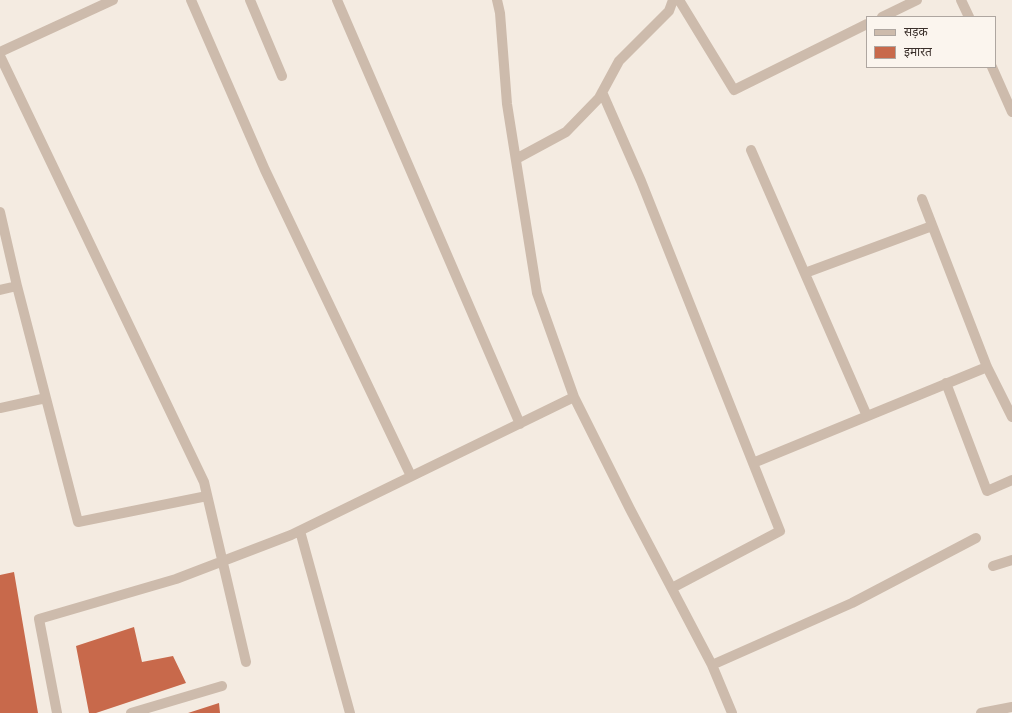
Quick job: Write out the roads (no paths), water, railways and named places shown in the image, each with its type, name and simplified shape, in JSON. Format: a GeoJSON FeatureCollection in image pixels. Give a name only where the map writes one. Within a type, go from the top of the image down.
{"type":"FeatureCollection","features":[{"type":"Feature","properties":{"kind":"street"},"geometry":{"type":"LineString","coordinates":[[0,52],[113,0]]}},
{"type":"Feature","properties":{"kind":"street"},"geometry":{"type":"LineString","coordinates":[[192,0],[265,170],[411,476]]}},
{"type":"Feature","properties":{"kind":"street"},"geometry":{"type":"LineString","coordinates":[[250,0],[282,76]]}},
{"type":"Feature","properties":{"kind":"street"},"geometry":{"type":"LineString","coordinates":[[337,0],[520,424]]}},
{"type":"Feature","properties":{"kind":"street"},"geometry":{"type":"LineString","coordinates":[[497,0],[500,13],[508,104],[537,293],[574,397],[630,509],[712,665],[732,713]]}},
{"type":"Feature","properties":{"kind":"street"},"geometry":{"type":"LineString","coordinates":[[516,159],[566,132],[599,98],[620,61],[669,11],[673,0]]}},
{"type":"Feature","properties":{"kind":"street"},"geometry":{"type":"LineString","coordinates":[[679,0],[734,90],[866,24]]}},
{"type":"Feature","properties":{"kind":"street"},"geometry":{"type":"LineString","coordinates":[[884,16],[917,0]]}},
{"type":"Feature","properties":{"kind":"street"},"geometry":{"type":"LineString","coordinates":[[961,0],[969,16]]}},
{"type":"Feature","properties":{"kind":"street"},"geometry":{"type":"LineString","coordinates":[[0,56],[204,482],[246,662]]}},
{"type":"Feature","properties":{"kind":"street"},"geometry":{"type":"LineString","coordinates":[[992,68],[1012,112]]}},
{"type":"Feature","properties":{"kind":"street"},"geometry":{"type":"LineString","coordinates":[[602,92],[641,180],[780,531],[672,588]]}},
{"type":"Feature","properties":{"kind":"street"},"geometry":{"type":"LineString","coordinates":[[751,150],[868,416]]}},
{"type":"Feature","properties":{"kind":"street"},"geometry":{"type":"LineString","coordinates":[[922,199],[987,366],[1012,418]]}},
{"type":"Feature","properties":{"kind":"street"},"geometry":{"type":"LineString","coordinates":[[0,212],[17,286],[78,522],[207,496]]}},
{"type":"Feature","properties":{"kind":"street"},"geometry":{"type":"LineString","coordinates":[[805,273],[932,226]]}},
{"type":"Feature","properties":{"kind":"street"},"geometry":{"type":"LineString","coordinates":[[0,290],[17,286]]}},
{"type":"Feature","properties":{"kind":"street"},"geometry":{"type":"LineString","coordinates":[[753,463],[987,366]]}},
{"type":"Feature","properties":{"kind":"street"},"geometry":{"type":"LineString","coordinates":[[946,383],[987,491],[1012,480]]}},
{"type":"Feature","properties":{"kind":"street"},"geometry":{"type":"LineString","coordinates":[[57,713],[39,620],[176,579],[300,531],[574,397]]}},
{"type":"Feature","properties":{"kind":"street"},"geometry":{"type":"LineString","coordinates":[[0,408],[46,398]]}},
{"type":"Feature","properties":{"kind":"street"},"geometry":{"type":"LineString","coordinates":[[300,531],[350,713]]}},
{"type":"Feature","properties":{"kind":"street"},"geometry":{"type":"LineString","coordinates":[[712,665],[852,603],[976,538]]}},
{"type":"Feature","properties":{"kind":"street"},"geometry":{"type":"LineString","coordinates":[[993,566],[1012,560]]}},
{"type":"Feature","properties":{"kind":"street"},"geometry":{"type":"LineString","coordinates":[[131,713],[222,686]]}},
{"type":"Feature","properties":{"kind":"street"},"geometry":{"type":"LineString","coordinates":[[981,713],[1012,707]]}}]}
